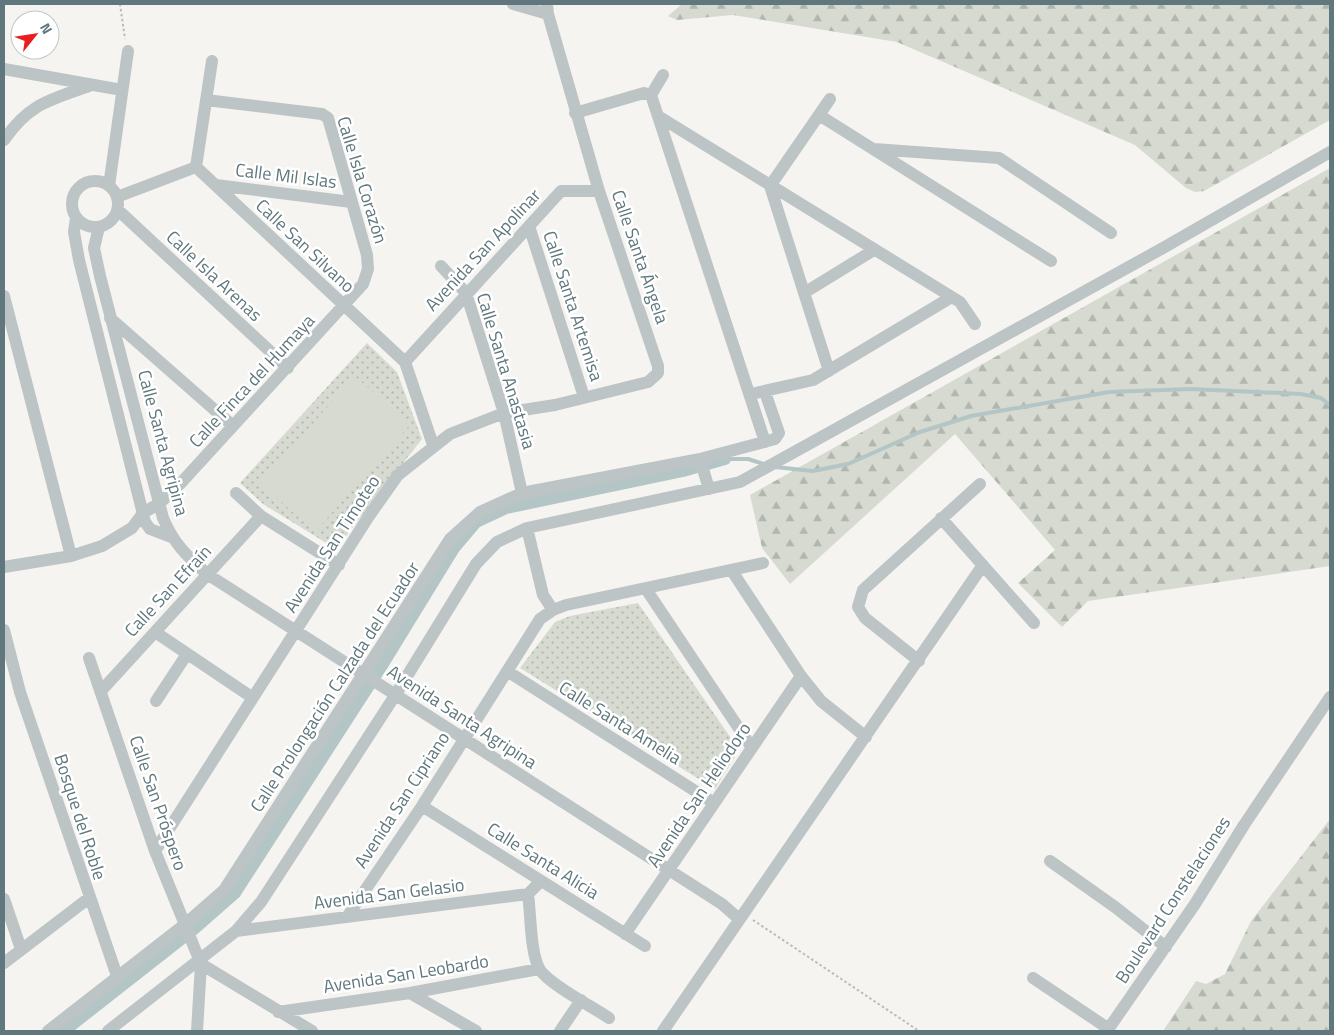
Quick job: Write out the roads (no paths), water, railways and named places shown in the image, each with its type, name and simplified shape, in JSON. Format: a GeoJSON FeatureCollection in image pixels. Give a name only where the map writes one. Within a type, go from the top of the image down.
{"type":"FeatureCollection","features":[{"type":"Feature","properties":{"kind":"street"},"geometry":{"type":"LineString","coordinates":[[513,4],[547,9]]}},
{"type":"Feature","properties":{"kind":"street","name":"Calle Santa Ángela"},"geometry":{"type":"LineString","coordinates":[[547,9],[599,192],[658,366],[654,377],[648,382],[637,385]]}},
{"type":"Feature","properties":{"kind":"street"},"geometry":{"type":"LineString","coordinates":[[109,186],[128,51]]}},
{"type":"Feature","properties":{"kind":"street"},"geometry":{"type":"LineString","coordinates":[[117,197],[196,167],[212,62]]}},
{"type":"Feature","properties":{"kind":"street"},"geometry":{"type":"LineString","coordinates":[[4,69],[122,90]]}},
{"type":"Feature","properties":{"kind":"street"},"geometry":{"type":"LineString","coordinates":[[663,75],[651,95],[751,394],[765,442],[776,439],[779,433],[765,392]]}},
{"type":"Feature","properties":{"kind":"street"},"geometry":{"type":"LineString","coordinates":[[4,140],[27,113],[44,101],[91,85]]}},
{"type":"Feature","properties":{"kind":"street"},"geometry":{"type":"LineString","coordinates":[[575,112],[644,93],[651,95]]}},
{"type":"Feature","properties":{"kind":"street"},"geometry":{"type":"LineString","coordinates":[[770,186],[830,99]]}},
{"type":"Feature","properties":{"kind":"street","name":"Calle Isla Corazón"},"geometry":{"type":"LineString","coordinates":[[206,100],[322,114],[328,118],[367,255],[368,269],[363,284],[344,307]]}},
{"type":"Feature","properties":{"kind":"street"},"geometry":{"type":"LineString","coordinates":[[819,115],[1052,261]]}},
{"type":"Feature","properties":{"kind":"street"},"geometry":{"type":"LineString","coordinates":[[658,116],[965,307],[975,324]]}},
{"type":"Feature","properties":{"kind":"street"},"geometry":{"type":"LineString","coordinates":[[873,149],[999,158],[1111,233]]}},
{"type":"Feature","properties":{"kind":"street"},"geometry":{"type":"LineString","coordinates":[[108,1031],[197,957],[236,931],[261,902],[391,691],[485,552],[506,537],[527,528],[740,482],[1154,253],[1330,152]]}},
{"type":"Feature","properties":{"kind":"street","name":"Calle San Silvano"},"geometry":{"type":"LineString","coordinates":[[196,167],[404,362],[434,445]]}},
{"type":"Feature","properties":{"kind":"street"},"geometry":{"type":"LineString","coordinates":[[97,181],[109,186],[117,197],[118,210],[111,221],[99,227],[86,226],[76,218],[72,211],[72,198],[84,183],[97,181]]}},
{"type":"Feature","properties":{"kind":"street","name":"Calle Mil Islas"},"geometry":{"type":"LineString","coordinates":[[216,185],[351,202]]}},
{"type":"Feature","properties":{"kind":"street"},"geometry":{"type":"LineString","coordinates":[[770,186],[829,371]]}},
{"type":"Feature","properties":{"kind":"street","name":"Avenida San Apolinar"},"geometry":{"type":"LineString","coordinates":[[404,362],[466,293],[564,190],[599,192]]}},
{"type":"Feature","properties":{"kind":"street","name":"Calle Isla Arenas"},"geometry":{"type":"LineString","coordinates":[[118,210],[288,368]]}},
{"type":"Feature","properties":{"kind":"street","name":"Calle Santa Agripina"},"geometry":{"type":"LineString","coordinates":[[76,218],[75,243],[143,513],[150,528],[171,537]]}},
{"type":"Feature","properties":{"kind":"street","name":"Calle Santa Artemisa"},"geometry":{"type":"LineString","coordinates":[[529,226],[584,397]]}},
{"type":"Feature","properties":{"kind":"street","name":"Calle Santa Agripina"},"geometry":{"type":"LineString","coordinates":[[99,227],[94,248],[163,518],[171,537]]}},
{"type":"Feature","properties":{"kind":"street"},"geometry":{"type":"LineString","coordinates":[[804,293],[874,250]]}},
{"type":"Feature","properties":{"kind":"street","name":"Calle Santa Anastasia"},"geometry":{"type":"LineString","coordinates":[[441,266],[466,293],[504,413],[522,493]]}},
{"type":"Feature","properties":{"kind":"street"},"geometry":{"type":"LineString","coordinates":[[4,296],[71,556]]}},
{"type":"Feature","properties":{"kind":"street"},"geometry":{"type":"LineString","coordinates":[[751,394],[813,380],[950,298]]}},
{"type":"Feature","properties":{"kind":"street","name":"Calle Finca del Humaya"},"geometry":{"type":"LineString","coordinates":[[4,567],[71,556],[102,546],[132,528],[143,513],[160,504],[344,307]]}},
{"type":"Feature","properties":{"kind":"street"},"geometry":{"type":"LineString","coordinates":[[95,318],[111,318],[233,426]]}},
{"type":"Feature","properties":{"kind":"street","name":"Avenida San Timoteo"},"geometry":{"type":"LineString","coordinates":[[155,851],[369,516],[398,475],[434,445],[450,434],[472,424],[504,413],[637,385]]}},
{"type":"Feature","properties":{"kind":"street","name":"Calle Prolongación Calzada del Ecuador"},"geometry":{"type":"LineString","coordinates":[[48,1031],[117,976],[185,928],[230,882],[367,677],[450,539],[480,512],[522,493],[700,459],[765,442]]}},
{"type":"Feature","properties":{"kind":"street"},"geometry":{"type":"LineString","coordinates":[[700,459],[709,489]]}},
{"type":"Feature","properties":{"kind":"street"},"geometry":{"type":"LineString","coordinates":[[919,661],[865,618],[858,607],[863,590],[980,484]]}},
{"type":"Feature","properties":{"kind":"street"},"geometry":{"type":"LineString","coordinates":[[236,493],[261,516],[339,565]]}},
{"type":"Feature","properties":{"kind":"street","name":"Calle San Efraín"},"geometry":{"type":"LineString","coordinates":[[100,691],[261,516]]}},
{"type":"Feature","properties":{"kind":"street"},"geometry":{"type":"LineString","coordinates":[[941,518],[1034,623]]}},
{"type":"Feature","properties":{"kind":"street"},"geometry":{"type":"LineString","coordinates":[[132,528],[150,528]]}},
{"type":"Feature","properties":{"kind":"street"},"geometry":{"type":"LineString","coordinates":[[527,528],[543,595],[553,610]]}},
{"type":"Feature","properties":{"kind":"street","name":"Avenida Santa Agripina"},"geometry":{"type":"LineString","coordinates":[[171,537],[181,551],[208,574],[740,917]]}},
{"type":"Feature","properties":{"kind":"street","name":"Avenida San Cipriano"},"geometry":{"type":"LineString","coordinates":[[347,917],[422,806],[535,625],[553,610],[566,605],[646,590],[762,563]]}},
{"type":"Feature","properties":{"kind":"street"},"geometry":{"type":"LineString","coordinates":[[663,1031],[707,970],[740,917],[919,661],[983,565]]}},
{"type":"Feature","properties":{"kind":"street"},"geometry":{"type":"LineString","coordinates":[[732,571],[801,676],[821,701],[866,737]]}},
{"type":"Feature","properties":{"kind":"street"},"geometry":{"type":"LineString","coordinates":[[646,590],[752,748]]}},
{"type":"Feature","properties":{"kind":"street","name":"Bosque del Roble"},"geometry":{"type":"LineString","coordinates":[[4,630],[5,644],[20,692],[89,898],[4,963]]}},
{"type":"Feature","properties":{"kind":"street"},"geometry":{"type":"LineString","coordinates":[[155,632],[253,698]]}},
{"type":"Feature","properties":{"kind":"street"},"geometry":{"type":"LineString","coordinates":[[156,701],[187,654]]}},
{"type":"Feature","properties":{"kind":"street","name":"Calle San Próspero"},"geometry":{"type":"LineString","coordinates":[[89,658],[155,851],[197,957]]}},
{"type":"Feature","properties":{"kind":"street","name":"Calle Santa Amelia"},"geometry":{"type":"LineString","coordinates":[[507,671],[714,803]]}},
{"type":"Feature","properties":{"kind":"street","name":"Avenida San Heliodoro"},"geometry":{"type":"LineString","coordinates":[[625,934],[801,676]]}},
{"type":"Feature","properties":{"kind":"street","name":"Boulevard Constelaciones"},"geometry":{"type":"LineString","coordinates":[[1108,1030],[1166,947],[1268,788],[1330,697]]}},
{"type":"Feature","properties":{"kind":"street","name":"Calle Santa Alicia"},"geometry":{"type":"LineString","coordinates":[[422,806],[645,946]]}},
{"type":"Feature","properties":{"kind":"street"},"geometry":{"type":"LineString","coordinates":[[1050,861],[1115,907],[1166,947]]}},
{"type":"Feature","properties":{"kind":"street"},"geometry":{"type":"LineString","coordinates":[[541,881],[528,894],[534,952],[539,969],[549,979],[609,1018]]}},
{"type":"Feature","properties":{"kind":"street","name":"Avenida San Gelasio"},"geometry":{"type":"LineString","coordinates":[[236,931],[528,894]]}},
{"type":"Feature","properties":{"kind":"street"},"geometry":{"type":"LineString","coordinates":[[89,898],[117,976]]}},
{"type":"Feature","properties":{"kind":"street"},"geometry":{"type":"LineString","coordinates":[[4,899],[22,949]]}},
{"type":"Feature","properties":{"kind":"street"},"geometry":{"type":"LineString","coordinates":[[197,957],[278,1012],[312,1031]]}},
{"type":"Feature","properties":{"kind":"street"},"geometry":{"type":"LineString","coordinates":[[197,957],[197,1031]]}},
{"type":"Feature","properties":{"kind":"street","name":"Avenida San Leobardo"},"geometry":{"type":"LineString","coordinates":[[278,1012],[410,993],[539,969]]}},
{"type":"Feature","properties":{"kind":"street"},"geometry":{"type":"LineString","coordinates":[[1033,978],[1108,1030]]}},
{"type":"Feature","properties":{"kind":"street"},"geometry":{"type":"LineString","coordinates":[[410,993],[476,1031]]}},
{"type":"Feature","properties":{"kind":"street"},"geometry":{"type":"LineString","coordinates":[[560,1031],[581,1000]]}},
{"type":"Feature","properties":{"kind":"waterway"},"geometry":{"type":"LineString","coordinates":[[775,467],[813,471],[848,464],[920,432],[971,416],[1109,392],[1191,389],[1301,394],[1321,398],[1330,405]]}},
{"type":"Feature","properties":{"kind":"waterway"},"geometry":{"type":"LineString","coordinates":[[725,459],[748,459],[764,464]]}},
{"type":"Feature","properties":{"kind":"waterway"},"geometry":{"type":"LineString","coordinates":[[64,1031],[194,929],[235,893],[381,667],[454,548],[476,522],[506,508],[683,471],[725,459]]}}]}
